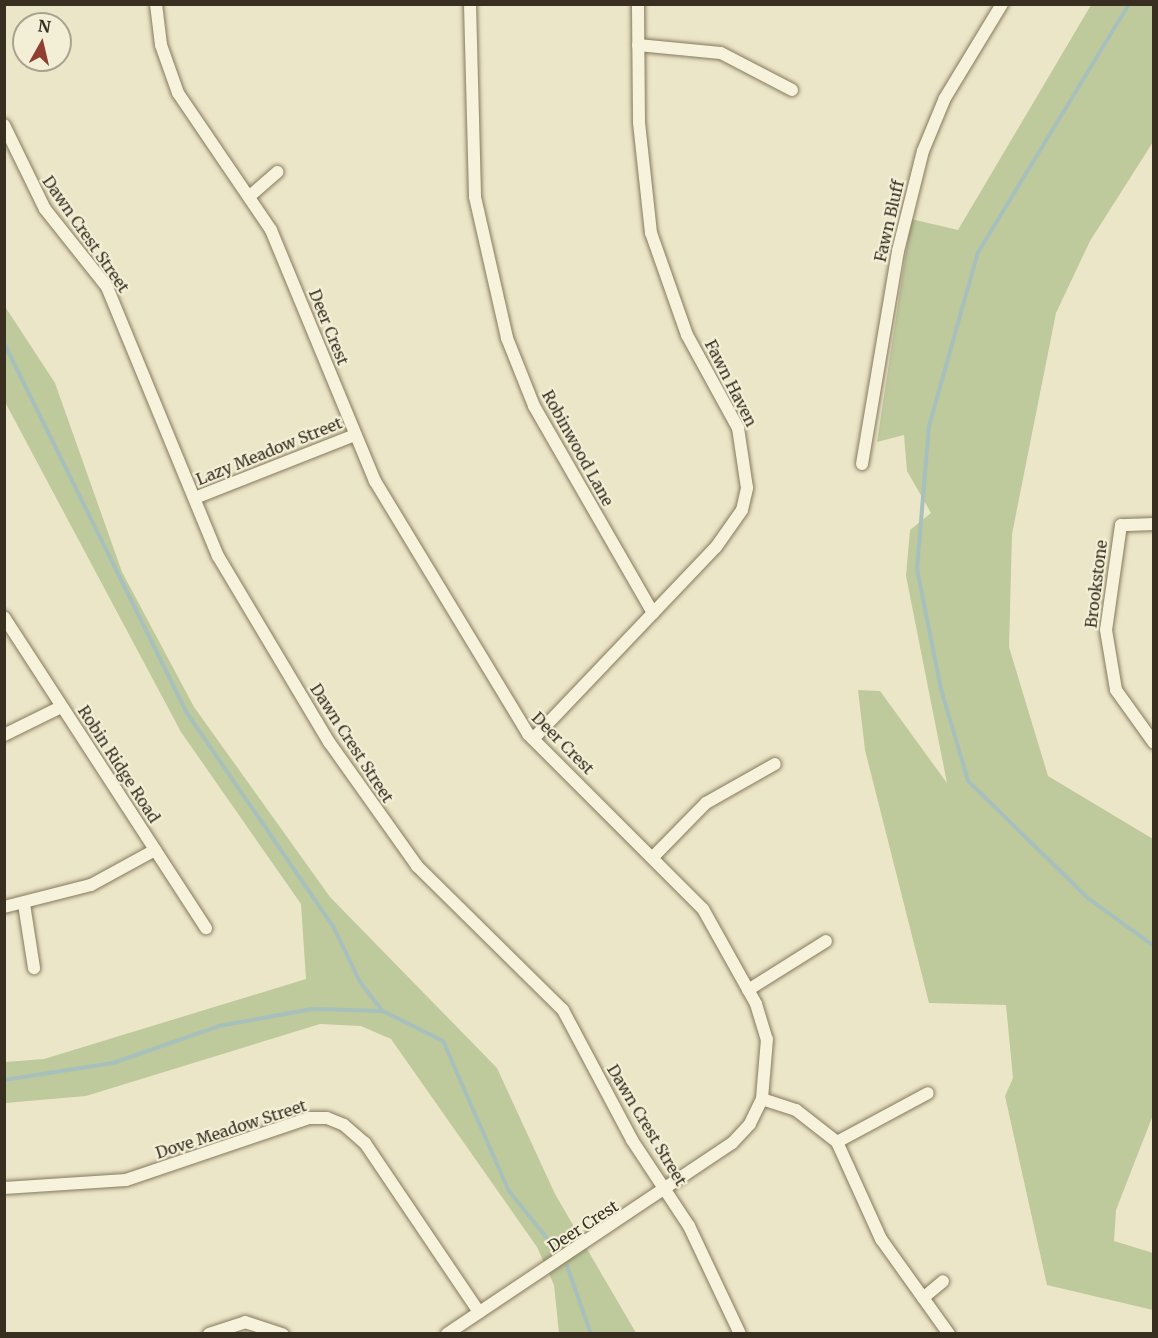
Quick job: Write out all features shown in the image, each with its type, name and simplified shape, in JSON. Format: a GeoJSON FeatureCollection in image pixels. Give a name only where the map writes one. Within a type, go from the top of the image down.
{"type":"FeatureCollection","features":[{"type":"Feature","properties":{"kind":"street","name":"Deer Crest"},"geometry":{"type":"LineString","coordinates":[[156,4],[161,45],[178,93],[251,195],[271,230],[375,481],[533,739],[655,855],[703,909],[748,990],[768,1045],[762,1098],[750,1124],[732,1143],[666,1191],[449,1333]]}},
{"type":"Feature","properties":{"kind":"street","name":"Robinwood Lane"},"geometry":{"type":"LineString","coordinates":[[470,4],[475,196],[507,338],[534,406],[653,613]]}},
{"type":"Feature","properties":{"kind":"street","name":"Fawn Haven"},"geometry":{"type":"LineString","coordinates":[[533,739],[731,528],[742,510],[748,476],[738,428],[687,335],[651,233],[640,144],[638,4]]}},
{"type":"Feature","properties":{"kind":"street","name":"Fawn Bluff"},"geometry":{"type":"LineString","coordinates":[[862,464],[898,251],[923,151],[945,98],[1002,4]]}},
{"type":"Feature","properties":{"kind":"street"},"geometry":{"type":"LineString","coordinates":[[638,45],[721,53],[792,90]]}},
{"type":"Feature","properties":{"kind":"street","name":"Dawn Crest Street"},"geometry":{"type":"LineString","coordinates":[[4,125],[45,208],[107,287],[218,556],[329,742],[417,866],[563,1010],[666,1191],[740,1334]]}},
{"type":"Feature","properties":{"kind":"street"},"geometry":{"type":"LineString","coordinates":[[251,195],[277,172]]}},
{"type":"Feature","properties":{"kind":"street","name":"Lazy Meadow Street"},"geometry":{"type":"LineString","coordinates":[[195,498],[355,435]]}},
{"type":"Feature","properties":{"kind":"street","name":"Brookstone"},"geometry":{"type":"LineString","coordinates":[[1154,524],[1121,525],[1106,630],[1108,660],[1123,704],[1154,743]]}},
{"type":"Feature","properties":{"kind":"street","name":"Robin Ridge Road"},"geometry":{"type":"LineString","coordinates":[[4,617],[206,928]]}},
{"type":"Feature","properties":{"kind":"street"},"geometry":{"type":"LineString","coordinates":[[4,735],[62,707]]}},
{"type":"Feature","properties":{"kind":"street"},"geometry":{"type":"LineString","coordinates":[[655,855],[706,803],[775,764]]}},
{"type":"Feature","properties":{"kind":"street"},"geometry":{"type":"LineString","coordinates":[[4,907],[24,904],[91,885],[155,850]]}},
{"type":"Feature","properties":{"kind":"street"},"geometry":{"type":"LineString","coordinates":[[24,904],[34,968]]}},
{"type":"Feature","properties":{"kind":"street"},"geometry":{"type":"LineString","coordinates":[[748,990],[826,941]]}},
{"type":"Feature","properties":{"kind":"street"},"geometry":{"type":"LineString","coordinates":[[837,1142],[928,1093]]}},
{"type":"Feature","properties":{"kind":"street"},"geometry":{"type":"LineString","coordinates":[[762,1098],[796,1110],[837,1142],[881,1239],[949,1334]]}},
{"type":"Feature","properties":{"kind":"street","name":"Dove Meadow Street"},"geometry":{"type":"LineString","coordinates":[[4,1188],[126,1180],[309,1118],[327,1118],[344,1125],[365,1143],[478,1312]]}},
{"type":"Feature","properties":{"kind":"street"},"geometry":{"type":"LineString","coordinates":[[922,1298],[943,1281]]}},
{"type":"Feature","properties":{"kind":"street"},"geometry":{"type":"LineString","coordinates":[[209,1334],[245,1322],[283,1334]]}},
{"type":"Feature","properties":{"kind":"green space"},"geometry":{"type":"Polygon","coordinates":[[[1091,5],[1153,5],[1153,142],[1090,241],[1056,313],[1012,534],[1009,647],[1048,776],[1153,839],[1153,1115],[1116,1210],[1114,1241],[1153,1253],[1153,1310],[1047,1285],[1005,1096],[1013,1078],[1006,1005],[929,1003],[865,750],[858,690],[880,691],[947,783],[906,576],[910,530],[931,513],[907,471],[904,435],[877,442],[911,219],[958,230],[1091,5]]]}},
{"type":"Feature","properties":{"kind":"green space"},"geometry":{"type":"Polygon","coordinates":[[[4,305],[55,383],[122,572],[194,707],[330,897],[497,1068],[555,1194],[636,1333],[559,1333],[554,1285],[537,1247],[391,1039],[361,1026],[320,1024],[86,1096],[5,1103],[5,1062],[44,1059],[306,979],[301,904],[181,732],[5,402],[4,305]]]}},
{"type":"Feature","properties":{"kind":"waterway"},"geometry":{"type":"LineString","coordinates":[[1129,4],[978,252],[929,426],[917,569],[941,689],[968,781],[1089,899],[1154,946]]}},
{"type":"Feature","properties":{"kind":"waterway"},"geometry":{"type":"LineString","coordinates":[[4,343],[187,713],[334,928],[360,982],[383,1011]]}},
{"type":"Feature","properties":{"kind":"waterway"},"geometry":{"type":"LineString","coordinates":[[4,1080],[113,1063],[219,1026],[313,1009],[383,1011],[443,1041],[509,1191],[550,1242]]}},
{"type":"Feature","properties":{"kind":"waterway"},"geometry":{"type":"LineString","coordinates":[[567,1266],[591,1334]]}}]}
